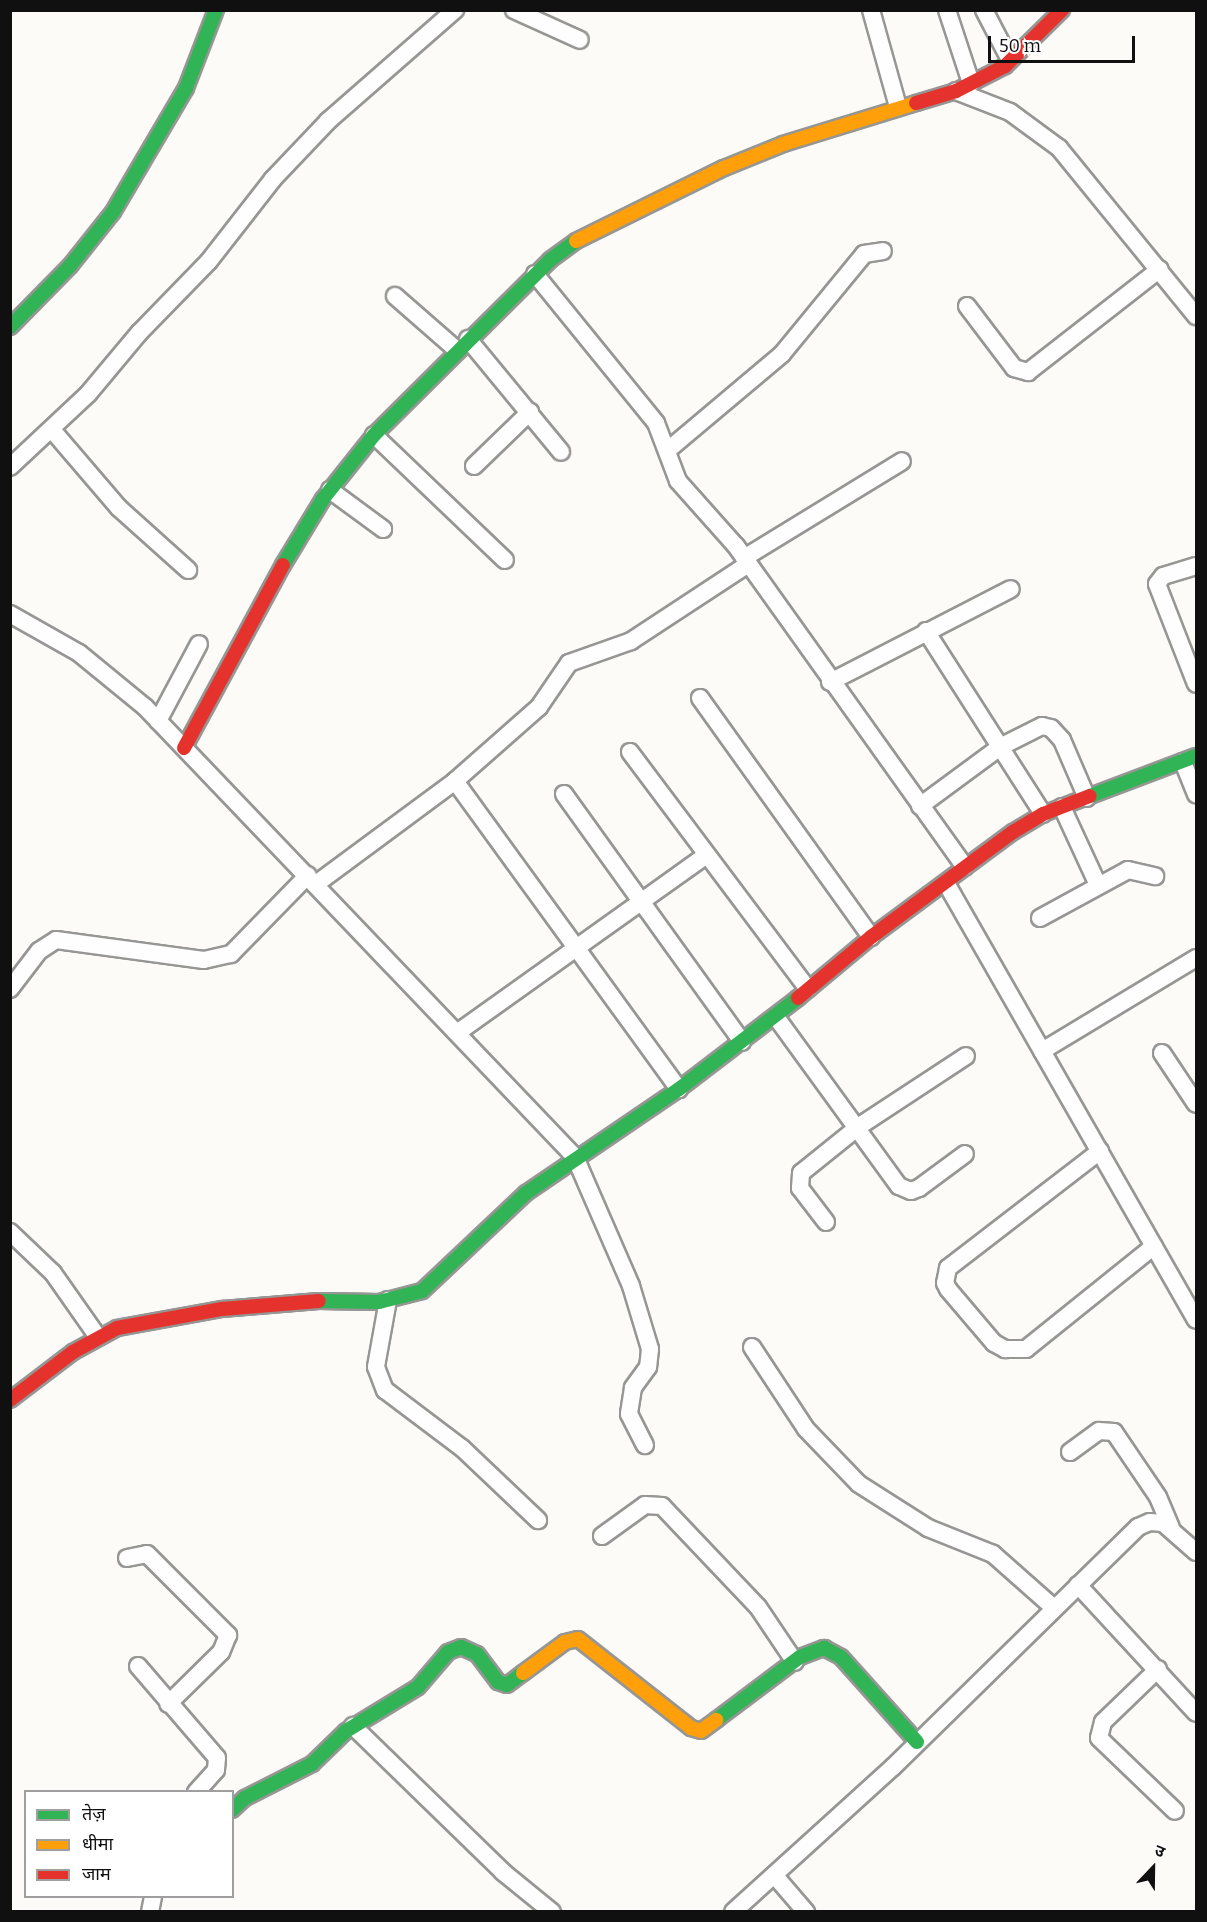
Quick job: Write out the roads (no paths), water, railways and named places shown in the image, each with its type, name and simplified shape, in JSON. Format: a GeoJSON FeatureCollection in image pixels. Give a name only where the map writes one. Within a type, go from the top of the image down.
{"type":"FeatureCollection","features":[{"type":"Feature","properties":{"kind":"main road"},"geometry":{"type":"LineString","coordinates":[[10,327],[70,266],[113,212],[186,88],[216,10]]}},
{"type":"Feature","properties":{"kind":"main road"},"geometry":{"type":"LineString","coordinates":[[184,748],[278,573],[330,490],[374,435],[462,344],[535,274],[574,242],[724,168],[783,144],[956,91],[1010,60],[1062,10]]}},
{"type":"Feature","properties":{"kind":"main road"},"geometry":{"type":"LineString","coordinates":[[10,1400],[98,1337],[140,1323],[222,1309],[313,1301],[388,1300],[422,1291],[526,1193],[575,1157],[679,1089],[776,1017],[871,937],[965,867],[1043,814],[1190,759]]}},
{"type":"Feature","properties":{"kind":"main road"},"geometry":{"type":"LineString","coordinates":[[234,1808],[245,1798],[312,1764],[353,1726],[408,1695],[448,1652],[461,1647],[477,1654],[498,1682],[507,1685],[566,1642],[578,1639],[691,1728],[701,1731],[816,1648],[834,1652],[917,1742]]}},
{"type":"Feature","properties":{"kind":"street"},"geometry":{"type":"LineString","coordinates":[[10,467],[52,431],[209,261],[303,146],[414,42],[455,10]]}},
{"type":"Feature","properties":{"kind":"street"},"geometry":{"type":"LineString","coordinates":[[514,10],[580,40]]}},
{"type":"Feature","properties":{"kind":"street"},"geometry":{"type":"LineString","coordinates":[[871,10],[898,107]]}},
{"type":"Feature","properties":{"kind":"street"},"geometry":{"type":"LineString","coordinates":[[947,10],[971,83]]}},
{"type":"Feature","properties":{"kind":"street"},"geometry":{"type":"LineString","coordinates":[[984,10],[1010,60]]}},
{"type":"Feature","properties":{"kind":"street"},"geometry":{"type":"LineString","coordinates":[[956,91],[1011,112],[1059,148],[1197,316]]}},
{"type":"Feature","properties":{"kind":"street"},"geometry":{"type":"LineString","coordinates":[[668,450],[782,354],[864,254],[883,251]]}},
{"type":"Feature","properties":{"kind":"street"},"geometry":{"type":"LineString","coordinates":[[967,306],[1014,368],[1028,372],[1160,269]]}},
{"type":"Feature","properties":{"kind":"street"},"geometry":{"type":"LineString","coordinates":[[535,274],[656,423],[678,481],[746,561],[830,682],[965,867]]}},
{"type":"Feature","properties":{"kind":"street"},"geometry":{"type":"LineString","coordinates":[[395,296],[462,344],[530,412],[561,452]]}},
{"type":"Feature","properties":{"kind":"street"},"geometry":{"type":"LineString","coordinates":[[474,466],[530,412]]}},
{"type":"Feature","properties":{"kind":"street"},"geometry":{"type":"LineString","coordinates":[[52,431],[119,508],[188,570]]}},
{"type":"Feature","properties":{"kind":"street"},"geometry":{"type":"LineString","coordinates":[[374,435],[505,560]]}},
{"type":"Feature","properties":{"kind":"street"},"geometry":{"type":"LineString","coordinates":[[10,989],[39,951],[56,940],[204,960],[231,954],[312,880],[455,781],[539,707],[569,663],[631,641],[746,561],[902,461]]}},
{"type":"Feature","properties":{"kind":"street"},"geometry":{"type":"LineString","coordinates":[[330,490],[383,529]]}},
{"type":"Feature","properties":{"kind":"street"},"geometry":{"type":"LineString","coordinates":[[1197,566],[1163,576],[1157,584],[1197,684]]}},
{"type":"Feature","properties":{"kind":"street"},"geometry":{"type":"LineString","coordinates":[[830,682],[1011,589]]}},
{"type":"Feature","properties":{"kind":"street"},"geometry":{"type":"LineString","coordinates":[[10,615],[79,653],[158,721],[575,1157],[631,1286],[650,1348],[651,1360],[633,1388],[629,1414],[645,1445]]}},
{"type":"Feature","properties":{"kind":"street"},"geometry":{"type":"LineString","coordinates":[[926,631],[1043,814]]}},
{"type":"Feature","properties":{"kind":"street"},"geometry":{"type":"LineString","coordinates":[[158,721],[199,644]]}},
{"type":"Feature","properties":{"kind":"street"},"geometry":{"type":"LineString","coordinates":[[700,698],[871,937]]}},
{"type":"Feature","properties":{"kind":"street"},"geometry":{"type":"LineString","coordinates":[[920,806],[1000,747],[1035,728],[1051,728],[1062,740],[1087,798]]}},
{"type":"Feature","properties":{"kind":"street"},"geometry":{"type":"LineString","coordinates":[[630,752],[705,856],[808,990]]}},
{"type":"Feature","properties":{"kind":"street"},"geometry":{"type":"LineString","coordinates":[[1190,759],[1197,795]]}},
{"type":"Feature","properties":{"kind":"street"},"geometry":{"type":"LineString","coordinates":[[455,781],[574,950],[679,1089]]}},
{"type":"Feature","properties":{"kind":"street"},"geometry":{"type":"LineString","coordinates":[[564,794],[640,903],[742,1042]]}},
{"type":"Feature","properties":{"kind":"street"},"geometry":{"type":"LineString","coordinates":[[1062,807],[1098,885]]}},
{"type":"Feature","properties":{"kind":"street"},"geometry":{"type":"LineString","coordinates":[[457,1033],[705,856]]}},
{"type":"Feature","properties":{"kind":"street"},"geometry":{"type":"LineString","coordinates":[[1040,918],[1128,870],[1155,876]]}},
{"type":"Feature","properties":{"kind":"street"},"geometry":{"type":"LineString","coordinates":[[946,883],[1197,1320]]}},
{"type":"Feature","properties":{"kind":"street"},"geometry":{"type":"LineString","coordinates":[[1042,1051],[1197,958]]}},
{"type":"Feature","properties":{"kind":"street"},"geometry":{"type":"LineString","coordinates":[[776,1017],[899,1186],[911,1191],[965,1154]]}},
{"type":"Feature","properties":{"kind":"street"},"geometry":{"type":"LineString","coordinates":[[1162,1053],[1197,1104]]}},
{"type":"Feature","properties":{"kind":"street"},"geometry":{"type":"LineString","coordinates":[[826,1222],[805,1196],[799,1180],[808,1166],[858,1127],[966,1056]]}},
{"type":"Feature","properties":{"kind":"street"},"geometry":{"type":"LineString","coordinates":[[1100,1151],[948,1268],[945,1283],[948,1289],[994,1343],[1005,1349],[1026,1349],[1154,1246]]}},
{"type":"Feature","properties":{"kind":"street"},"geometry":{"type":"LineString","coordinates":[[10,1232],[53,1273],[98,1337]]}},
{"type":"Feature","properties":{"kind":"street"},"geometry":{"type":"LineString","coordinates":[[388,1300],[375,1367],[385,1390],[462,1448],[538,1520]]}},
{"type":"Feature","properties":{"kind":"street"},"geometry":{"type":"LineString","coordinates":[[752,1347],[807,1429],[859,1484],[928,1528],[978,1545],[993,1554],[1054,1608]]}},
{"type":"Feature","properties":{"kind":"street"},"geometry":{"type":"LineString","coordinates":[[1070,1452],[1099,1431],[1114,1432],[1158,1497],[1171,1527],[1197,1552]]}},
{"type":"Feature","properties":{"kind":"street"},"geometry":{"type":"LineString","coordinates":[[602,1536],[645,1505],[662,1506],[758,1607],[795,1662]]}},
{"type":"Feature","properties":{"kind":"street"},"geometry":{"type":"LineString","coordinates":[[733,1911],[775,1876],[917,1742],[1138,1527],[1150,1522],[1171,1527]]}},
{"type":"Feature","properties":{"kind":"street"},"geometry":{"type":"LineString","coordinates":[[127,1558],[147,1554],[228,1635],[221,1652],[168,1704]]}},
{"type":"Feature","properties":{"kind":"street"},"geometry":{"type":"LineString","coordinates":[[1078,1585],[1197,1713]]}},
{"type":"Feature","properties":{"kind":"street"},"geometry":{"type":"LineString","coordinates":[[138,1666],[168,1704],[217,1758],[216,1770],[197,1790]]}},
{"type":"Feature","properties":{"kind":"street"},"geometry":{"type":"LineString","coordinates":[[1158,1669],[1103,1722],[1099,1738],[1174,1811]]}},
{"type":"Feature","properties":{"kind":"street"},"geometry":{"type":"LineString","coordinates":[[353,1726],[503,1872],[552,1911]]}},
{"type":"Feature","properties":{"kind":"street"},"geometry":{"type":"LineString","coordinates":[[775,1876],[806,1911]]}}]}
